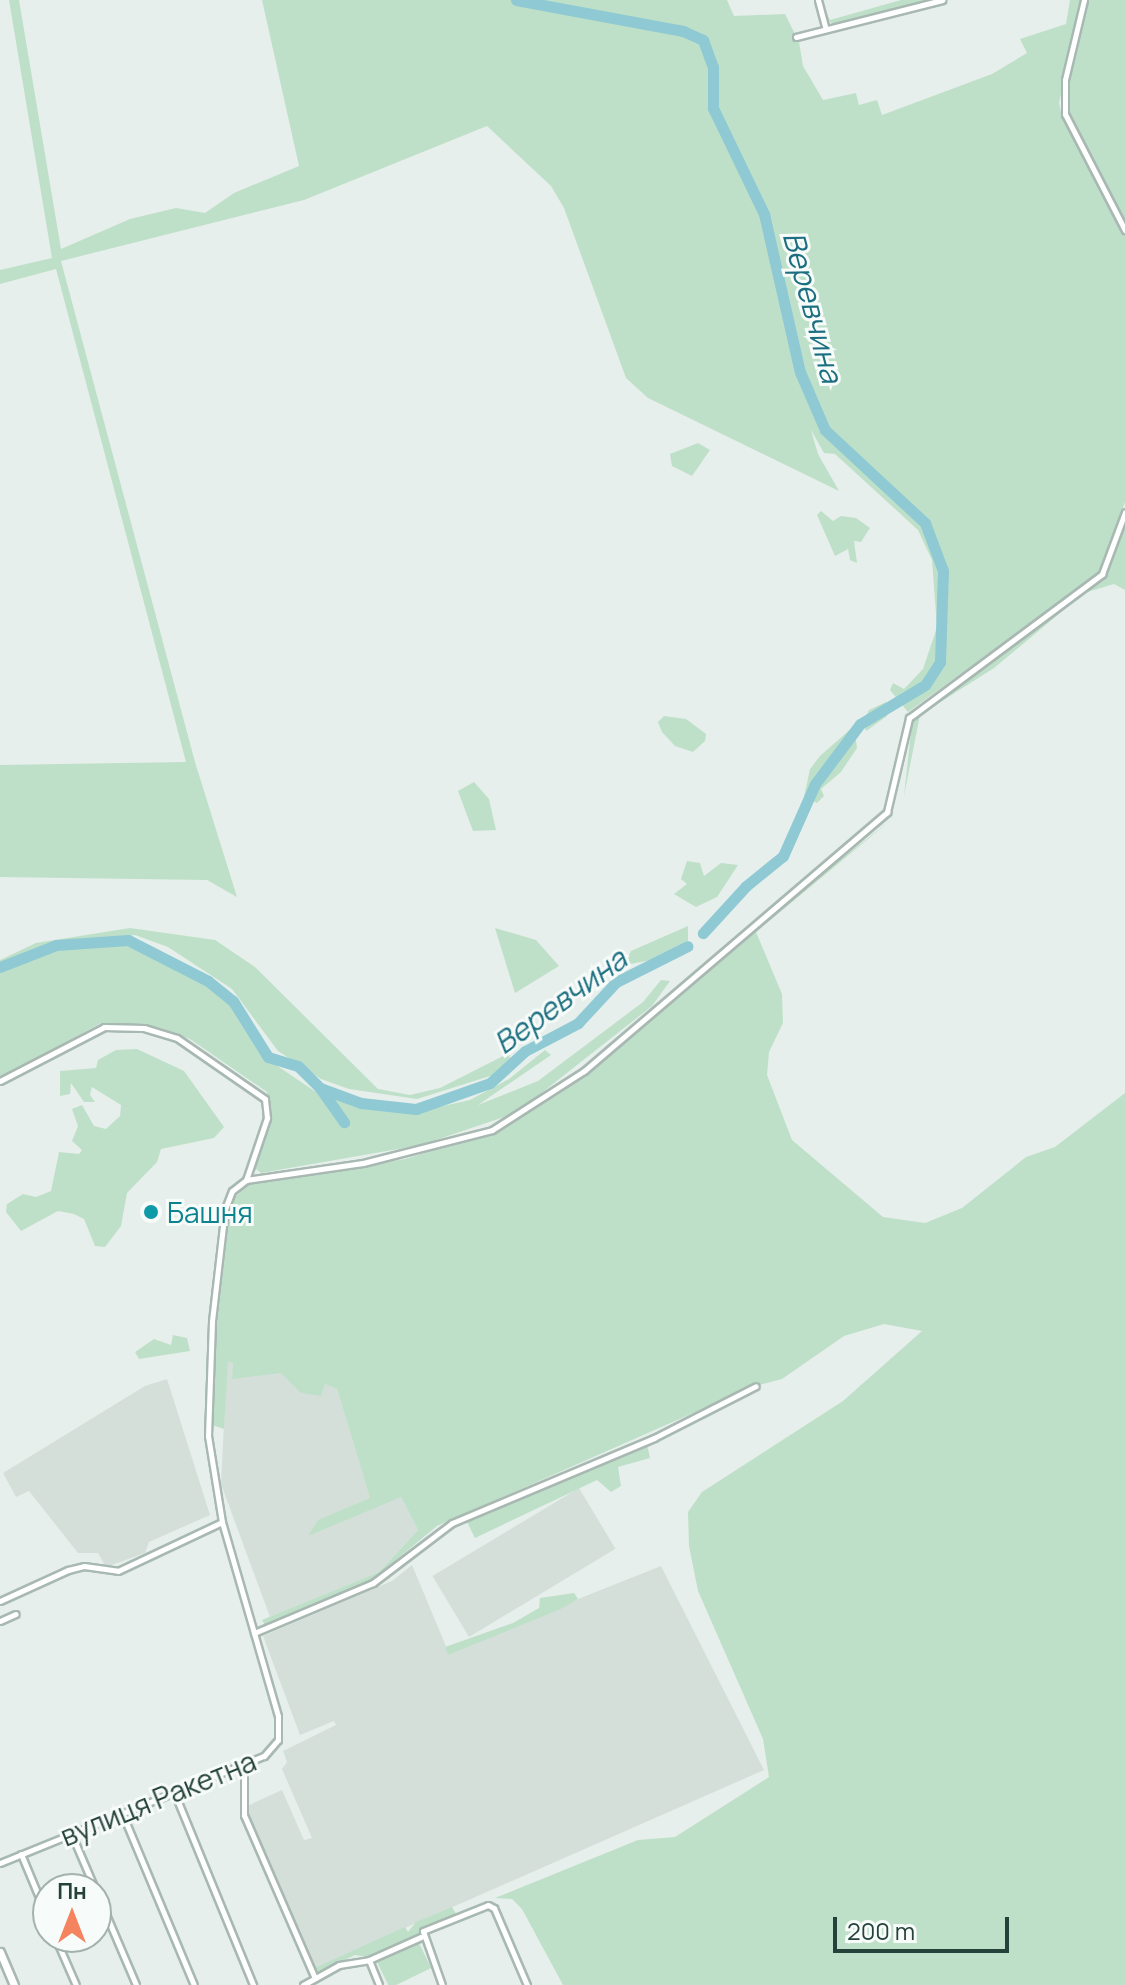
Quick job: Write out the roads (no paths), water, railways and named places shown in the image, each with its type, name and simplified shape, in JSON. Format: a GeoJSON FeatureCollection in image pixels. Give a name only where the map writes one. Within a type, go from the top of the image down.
{"type":"FeatureCollection","features":[{"type":"Feature","properties":{"kind":"street"},"geometry":{"type":"LineString","coordinates":[[818,0],[825,27]]}},
{"type":"Feature","properties":{"kind":"street"},"geometry":{"type":"LineString","coordinates":[[796,37],[825,27],[942,0]]}},
{"type":"Feature","properties":{"kind":"street"},"geometry":{"type":"LineString","coordinates":[[1084,0],[1062,100],[1125,230]]}},
{"type":"Feature","properties":{"kind":"street"},"geometry":{"type":"LineString","coordinates":[[246,1180],[453,1143],[535,1107],[584,1071],[887,812],[909,718],[1102,574],[1125,512]]}},
{"type":"Feature","properties":{"kind":"street","name":"вулиця Ракетна"},"geometry":{"type":"LineString","coordinates":[[0,1081],[104,1027],[144,1028],[177,1038],[265,1099],[267,1118],[246,1180],[232,1191],[225,1209],[209,1357],[208,1436],[222,1522],[279,1734],[271,1751],[244,1765],[0,1863]]}},
{"type":"Feature","properties":{"kind":"street"},"geometry":{"type":"LineString","coordinates":[[254,1633],[373,1583],[452,1523],[654,1438],[756,1386]]}},
{"type":"Feature","properties":{"kind":"street"},"geometry":{"type":"LineString","coordinates":[[0,1601],[68,1570],[84,1566],[118,1571],[222,1522]]}},
{"type":"Feature","properties":{"kind":"street"},"geometry":{"type":"LineString","coordinates":[[0,1621],[16,1614]]}},
{"type":"Feature","properties":{"kind":"street"},"geometry":{"type":"LineString","coordinates":[[244,1765],[244,1815],[313,1981]]}},
{"type":"Feature","properties":{"kind":"street"},"geometry":{"type":"LineString","coordinates":[[174,1792],[253,1985]]}},
{"type":"Feature","properties":{"kind":"street"},"geometry":{"type":"LineString","coordinates":[[122,1813],[194,1985]]}},
{"type":"Feature","properties":{"kind":"street"},"geometry":{"type":"LineString","coordinates":[[71,1833],[89,1873]]}},
{"type":"Feature","properties":{"kind":"street"},"geometry":{"type":"LineString","coordinates":[[21,1854],[32,1880]]}},
{"type":"Feature","properties":{"kind":"street"},"geometry":{"type":"LineString","coordinates":[[303,1985],[349,1961],[369,1960],[490,1905],[527,1985]]}},
{"type":"Feature","properties":{"kind":"street"},"geometry":{"type":"LineString","coordinates":[[112,1928],[136,1985]]}},
{"type":"Feature","properties":{"kind":"street"},"geometry":{"type":"LineString","coordinates":[[421,1936],[442,1985]]}},
{"type":"Feature","properties":{"kind":"street"},"geometry":{"type":"LineString","coordinates":[[0,1952],[14,1985]]}},
{"type":"Feature","properties":{"kind":"street"},"geometry":{"type":"LineString","coordinates":[[62,1953],[76,1985]]}},
{"type":"Feature","properties":{"kind":"street"},"geometry":{"type":"LineString","coordinates":[[369,1960],[379,1985]]}},
{"type":"Feature","properties":{"kind":"waterway","name":"Веревчина"},"geometry":{"type":"LineString","coordinates":[[516,0],[683,31],[703,40],[713,67],[713,108],[764,214],[800,372],[825,430],[925,523],[943,571],[940,662],[925,685],[860,724],[815,784],[783,856],[746,886],[703,933]]}},
{"type":"Feature","properties":{"kind":"waterway","name":"Веревчина"},"geometry":{"type":"LineString","coordinates":[[0,967],[56,945],[128,940],[208,981],[233,1001],[268,1057],[298,1066],[320,1088],[361,1103],[416,1109],[490,1083],[525,1051],[578,1023],[616,982],[688,946]]}},
{"type":"Feature","properties":{"kind":"waterway"},"geometry":{"type":"LineString","coordinates":[[320,1088],[344,1122]]}},
{"type":"Feature","properties":{"kind":"place","name":"Башня"},"geometry":{"type":"Point","coordinates":[151,1212]}}]}
